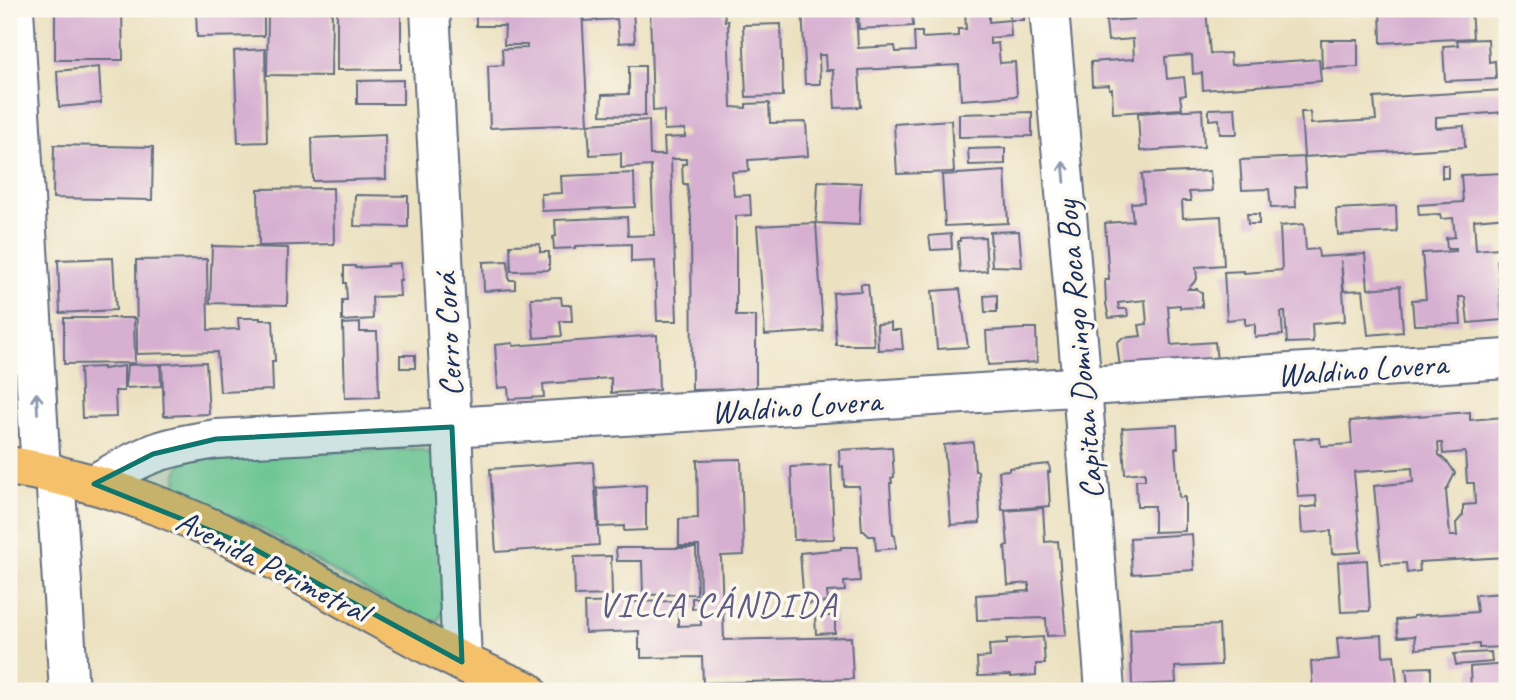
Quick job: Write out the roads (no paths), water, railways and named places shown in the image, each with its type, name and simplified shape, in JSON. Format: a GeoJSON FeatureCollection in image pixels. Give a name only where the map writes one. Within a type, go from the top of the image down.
{"type":"FeatureCollection","features":[{"type":"Feature","properties":{"kind":"main road","name":"Avenida Perimetral"},"geometry":{"type":"LineString","coordinates":[[35,470],[94,484],[145,501],[247,545],[402,632],[527,691]]}},
{"type":"Feature","properties":{"kind":"street"},"geometry":{"type":"LineString","coordinates":[[14,9],[35,470],[69,691]]}},
{"type":"Feature","properties":{"kind":"street","name":"Cerro Corá"},"geometry":{"type":"LineString","coordinates":[[430,9],[462,662]]}},
{"type":"Feature","properties":{"kind":"street","name":"Capitan Domingo Roca Boy"},"geometry":{"type":"LineString","coordinates":[[1049,9],[1105,691]]}},
{"type":"Feature","properties":{"kind":"street","name":"Waldino Lovera"},"geometry":{"type":"LineString","coordinates":[[94,484],[153,454],[216,439],[452,427],[1507,359]]}},
{"type":"Feature","properties":{"kind":"district","name":"VILLA CÁNDIDA"},"geometry":{"type":"Point","coordinates":[718,604]}}]}
